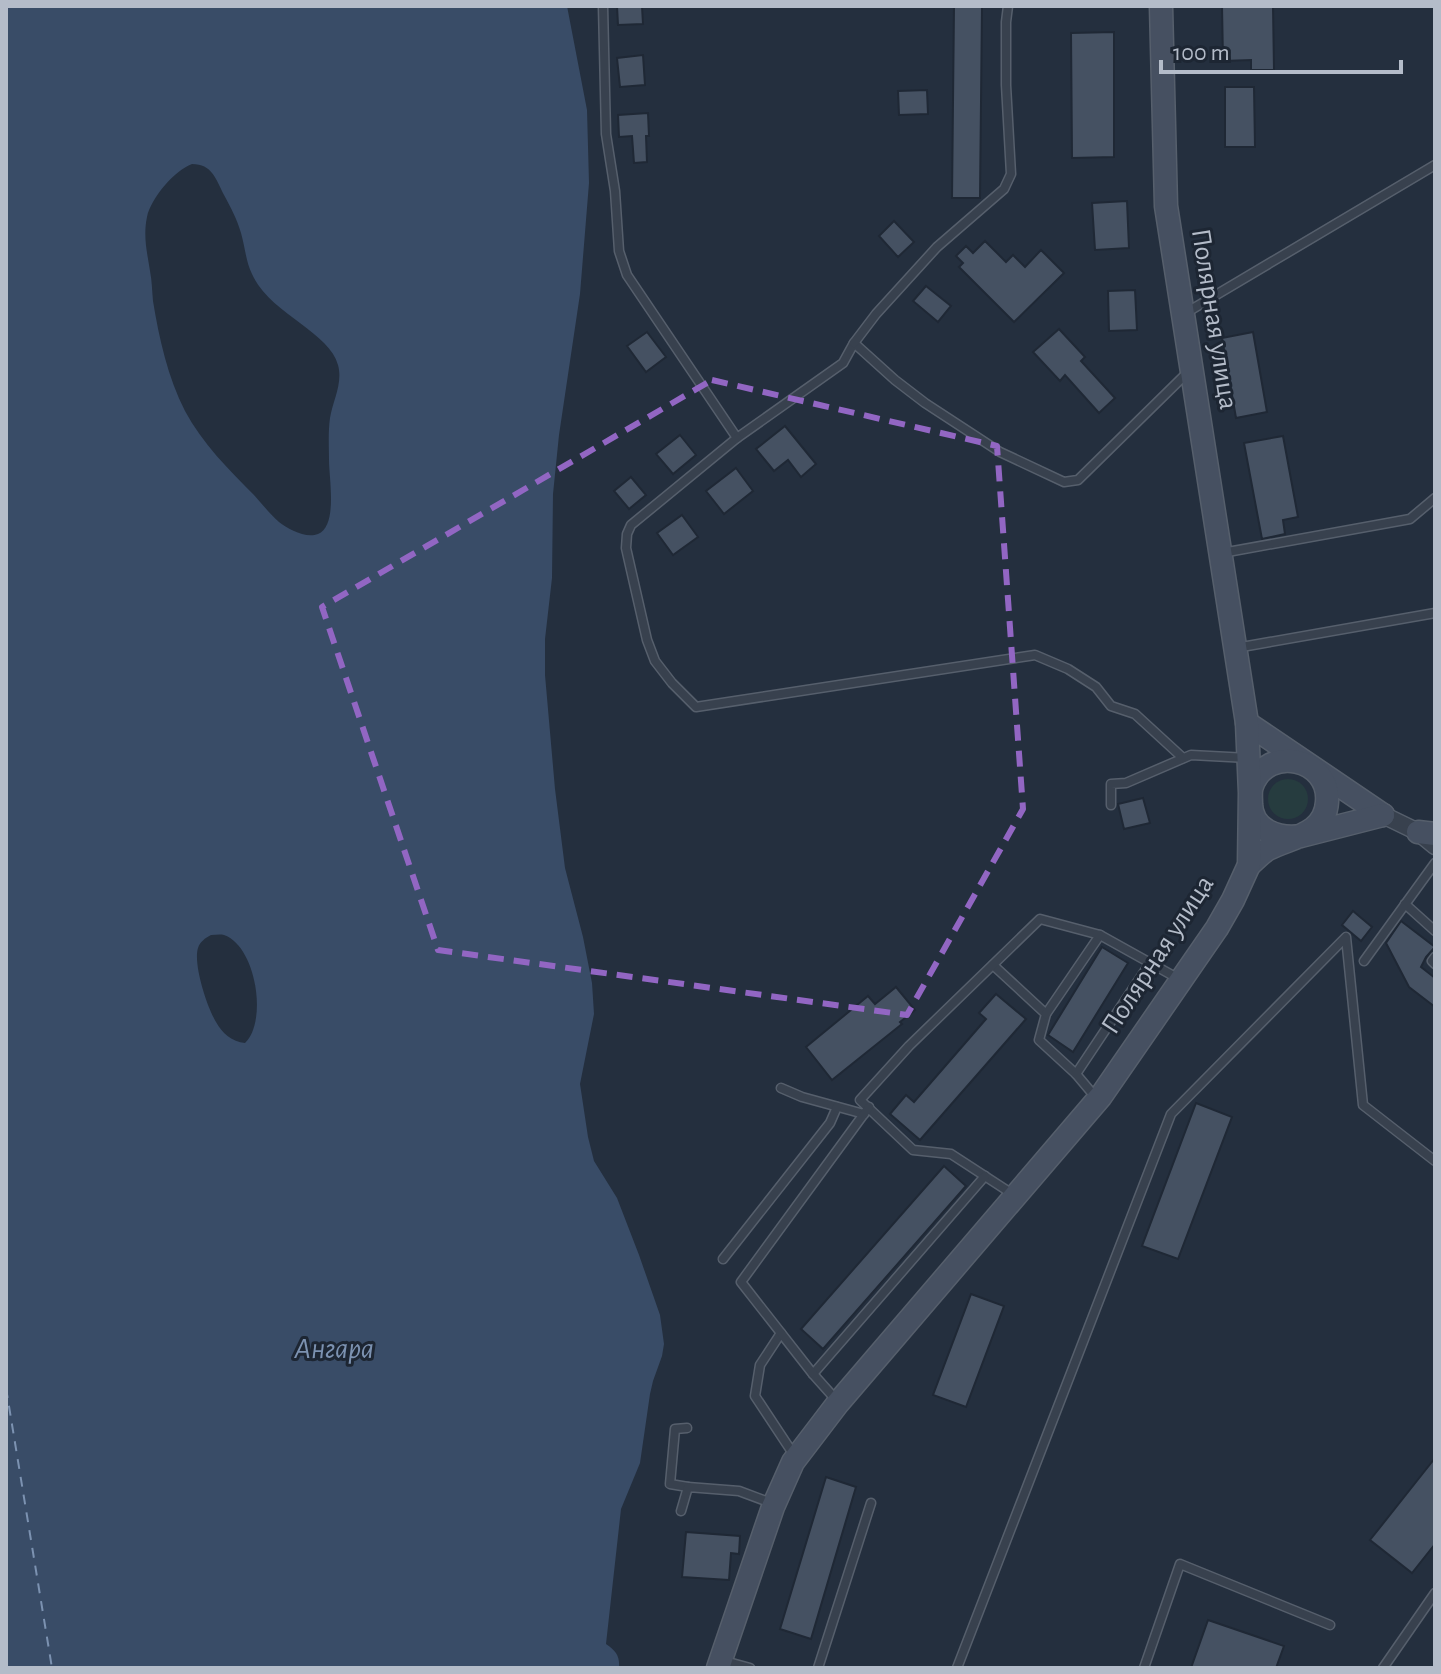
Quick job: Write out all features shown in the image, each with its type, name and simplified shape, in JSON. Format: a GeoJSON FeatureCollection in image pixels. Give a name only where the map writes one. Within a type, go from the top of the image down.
{"type":"FeatureCollection","features":[{"type":"Feature","properties":{"kind":"main road","name":"Полярная улица"},"geometry":{"type":"LineString","coordinates":[[719,1664],[774,1504],[796,1459],[838,1403],[1097,1100],[1217,928],[1249,865],[1247,723],[1166,206],[1161,6]]}},
{"type":"Feature","properties":{"kind":"main road"},"geometry":{"type":"LineString","coordinates":[[1247,723],[1383,815]]}},
{"type":"Feature","properties":{"kind":"main road"},"geometry":{"type":"LineString","coordinates":[[1249,865],[1268,850],[1301,836],[1312,830],[1326,812],[1328,800],[1321,777],[1303,762],[1278,761],[1258,775],[1250,793],[1251,810],[1265,830],[1289,838],[1301,836],[1383,815]]}},
{"type":"Feature","properties":{"kind":"street"},"geometry":{"type":"LineString","coordinates":[[1383,815],[1429,837]]}},
{"type":"Feature","properties":{"kind":"lane"},"geometry":{"type":"LineString","coordinates":[[603,6],[606,134],[615,191],[619,251],[627,275],[737,438]]}},
{"type":"Feature","properties":{"kind":"lane"},"geometry":{"type":"LineString","coordinates":[[1008,6],[1006,69],[1011,174],[1004,189],[937,247],[876,314],[843,363],[737,438],[631,525],[626,548],[647,640],[655,661],[696,707],[1035,655],[1068,669],[1096,687],[1111,706],[1135,714],[1183,758]]}},
{"type":"Feature","properties":{"kind":"lane"},"geometry":{"type":"LineString","coordinates":[[1183,314],[1435,165]]}},
{"type":"Feature","properties":{"kind":"lane"},"geometry":{"type":"LineString","coordinates":[[854,343],[895,380],[938,411],[1000,452],[1064,482],[1078,480],[1192,368]]}},
{"type":"Feature","properties":{"kind":"lane"},"geometry":{"type":"LineString","coordinates":[[1221,554],[1410,519],[1435,498]]}},
{"type":"Feature","properties":{"kind":"lane"},"geometry":{"type":"LineString","coordinates":[[1235,648],[1435,613]]}},
{"type":"Feature","properties":{"kind":"lane"},"geometry":{"type":"LineString","coordinates":[[1111,805],[1111,784],[1126,783],[1191,755],[1249,758]]}},
{"type":"Feature","properties":{"kind":"lane"},"geometry":{"type":"LineString","coordinates":[[1364,961],[1435,863]]}},
{"type":"Feature","properties":{"kind":"lane"},"geometry":{"type":"LineString","coordinates":[[1405,904],[1435,931]]}},
{"type":"Feature","properties":{"kind":"lane"},"geometry":{"type":"LineString","coordinates":[[1015,1196],[951,1154],[913,1150],[866,1111],[860,1100],[909,1046],[1040,919],[1100,935],[1181,980]]}},
{"type":"Feature","properties":{"kind":"lane"},"geometry":{"type":"LineString","coordinates":[[1097,1100],[1076,1074],[1039,1040],[1046,1014],[1100,935]]}},
{"type":"Feature","properties":{"kind":"lane"},"geometry":{"type":"LineString","coordinates":[[957,1668],[1171,1114],[1346,937],[1363,1105],[1435,1161]]}},
{"type":"Feature","properties":{"kind":"lane"},"geometry":{"type":"LineString","coordinates":[[1435,957],[1432,961],[1435,964]]}},
{"type":"Feature","properties":{"kind":"lane"},"geometry":{"type":"LineString","coordinates":[[1076,1074],[1150,963]]}},
{"type":"Feature","properties":{"kind":"lane"},"geometry":{"type":"LineString","coordinates":[[993,965],[1046,1014]]}},
{"type":"Feature","properties":{"kind":"lane"},"geometry":{"type":"LineString","coordinates":[[781,1088],[837,1107],[866,1111]]}},
{"type":"Feature","properties":{"kind":"lane"},"geometry":{"type":"LineString","coordinates":[[723,1259],[830,1123],[837,1107]]}},
{"type":"Feature","properties":{"kind":"lane"},"geometry":{"type":"LineString","coordinates":[[838,1403],[741,1282],[866,1111]]}},
{"type":"Feature","properties":{"kind":"lane"},"geometry":{"type":"LineString","coordinates":[[813,1374],[985,1176]]}},
{"type":"Feature","properties":{"kind":"lane"},"geometry":{"type":"LineString","coordinates":[[781,1333],[760,1365],[755,1396],[796,1459]]}},
{"type":"Feature","properties":{"kind":"lane"},"geometry":{"type":"LineString","coordinates":[[687,1428],[675,1429],[670,1484],[739,1491],[774,1504]]}},
{"type":"Feature","properties":{"kind":"lane"},"geometry":{"type":"LineString","coordinates":[[681,1511],[688,1487]]}},
{"type":"Feature","properties":{"kind":"lane"},"geometry":{"type":"LineString","coordinates":[[818,1668],[871,1503]]}},
{"type":"Feature","properties":{"kind":"lane"},"geometry":{"type":"LineString","coordinates":[[1144,1668],[1180,1564],[1330,1625]]}},
{"type":"Feature","properties":{"kind":"lane"},"geometry":{"type":"LineString","coordinates":[[1383,1668],[1435,1593]]}},
{"type":"Feature","properties":{"kind":"lane"},"geometry":{"type":"LineString","coordinates":[[719,1664],[750,1668]]}},
{"type":"Feature","properties":{"kind":"highlighted area"},"geometry":{"type":"Polygon","coordinates":[[[712,380],[997,446],[1023,809],[907,1015],[438,950],[322,607],[712,380]]]}},
{"type":"Feature","properties":{"kind":"green space"},"geometry":{"type":"Polygon","coordinates":[[[1288,779],[1302,785],[1308,799],[1302,813],[1288,819],[1274,813],[1268,799],[1274,785],[1288,779]]]}},
{"type":"Feature","properties":{"kind":"water","name":"Ангара"},"geometry":{"type":"Polygon","coordinates":[[[6,6],[567,6],[587,110],[589,183],[580,294],[553,494],[552,578],[545,639],[545,675],[565,868],[592,983],[594,1014],[580,1084],[588,1137],[594,1161],[617,1198],[639,1255],[660,1315],[664,1344],[650,1394],[640,1463],[621,1509],[606,1644],[617,1654],[619,1668],[6,1668],[6,6]],[[192,164],[171,179],[158,194],[149,210],[146,224],[153,301],[169,371],[192,423],[226,466],[279,522],[303,534],[318,534],[328,522],[330,512],[329,429],[338,385],[338,365],[324,342],[260,288],[250,269],[238,223],[216,178],[204,167],[192,164]],[[211,935],[200,944],[197,955],[205,996],[221,1030],[232,1039],[245,1043],[256,1018],[257,1002],[251,968],[235,942],[224,935],[211,935]]]}},
{"type":"Feature","properties":{"kind":"building"},"geometry":{"type":"Polygon","coordinates":[[[617,6],[642,6],[643,24],[618,25],[617,6]]]}},
{"type":"Feature","properties":{"kind":"building"},"geometry":{"type":"Polygon","coordinates":[[[954,6],[982,6],[980,198],[952,198],[954,6]]]}},
{"type":"Feature","properties":{"kind":"building"},"geometry":{"type":"Polygon","coordinates":[[[1222,6],[1273,6],[1274,70],[1251,70],[1251,60],[1223,61],[1222,6]]]}},
{"type":"Feature","properties":{"kind":"building"},"geometry":{"type":"Polygon","coordinates":[[[1114,32],[1114,157],[1072,158],[1071,33],[1114,32]]]}},
{"type":"Feature","properties":{"kind":"building"},"geometry":{"type":"Polygon","coordinates":[[[643,55],[645,85],[620,87],[617,58],[643,55]]]}},
{"type":"Feature","properties":{"kind":"building"},"geometry":{"type":"Polygon","coordinates":[[[1225,87],[1254,87],[1255,147],[1225,147],[1225,87]]]}},
{"type":"Feature","properties":{"kind":"building"},"geometry":{"type":"Polygon","coordinates":[[[927,90],[928,114],[899,115],[898,91],[927,90]]]}},
{"type":"Feature","properties":{"kind":"building"},"geometry":{"type":"Polygon","coordinates":[[[648,113],[647,162],[634,163],[632,136],[619,137],[618,115],[648,113]]]}},
{"type":"Feature","properties":{"kind":"building"},"geometry":{"type":"Polygon","coordinates":[[[1127,201],[1129,248],[1095,250],[1092,203],[1127,201]]]}},
{"type":"Feature","properties":{"kind":"building"},"geometry":{"type":"Polygon","coordinates":[[[894,221],[914,242],[898,257],[879,236],[894,221]]]}},
{"type":"Feature","properties":{"kind":"building"},"geometry":{"type":"Polygon","coordinates":[[[985,241],[1006,262],[1013,255],[1025,267],[1041,250],[1064,273],[1014,322],[959,267],[963,263],[956,256],[966,246],[973,253],[985,241]]]}},
{"type":"Feature","properties":{"kind":"building"},"geometry":{"type":"Polygon","coordinates":[[[926,286],[951,306],[938,322],[913,301],[926,286]]]}},
{"type":"Feature","properties":{"kind":"building"},"geometry":{"type":"Polygon","coordinates":[[[1135,290],[1137,330],[1109,331],[1108,291],[1135,290]]]}},
{"type":"Feature","properties":{"kind":"building"},"geometry":{"type":"Polygon","coordinates":[[[1059,329],[1085,357],[1081,361],[1115,398],[1099,413],[1065,375],[1060,381],[1033,352],[1059,329]]]}},
{"type":"Feature","properties":{"kind":"building"},"geometry":{"type":"Polygon","coordinates":[[[647,332],[666,357],[646,372],[627,346],[647,332]]]}},
{"type":"Feature","properties":{"kind":"building"},"geometry":{"type":"Polygon","coordinates":[[[1253,332],[1267,412],[1236,418],[1222,338],[1253,332]]]}},
{"type":"Feature","properties":{"kind":"building"},"geometry":{"type":"Polygon","coordinates":[[[785,426],[816,464],[801,477],[788,460],[774,471],[756,449],[785,426]]]}},
{"type":"Feature","properties":{"kind":"building"},"geometry":{"type":"Polygon","coordinates":[[[680,435],[696,455],[673,474],[656,454],[680,435]]]}},
{"type":"Feature","properties":{"kind":"building"},"geometry":{"type":"Polygon","coordinates":[[[1283,436],[1298,517],[1283,520],[1285,534],[1262,539],[1244,443],[1283,436]]]}},
{"type":"Feature","properties":{"kind":"building"},"geometry":{"type":"Polygon","coordinates":[[[736,468],[753,491],[724,514],[706,491],[736,468]]]}},
{"type":"Feature","properties":{"kind":"building"},"geometry":{"type":"Polygon","coordinates":[[[631,477],[646,495],[629,509],[614,491],[631,477]]]}},
{"type":"Feature","properties":{"kind":"building"},"geometry":{"type":"Polygon","coordinates":[[[682,515],[698,537],[673,555],[657,533],[682,515]]]}},
{"type":"Feature","properties":{"kind":"building"},"geometry":{"type":"Polygon","coordinates":[[[1143,798],[1150,823],[1124,829],[1118,804],[1143,798]]]}},
{"type":"Feature","properties":{"kind":"building"},"geometry":{"type":"Polygon","coordinates":[[[1353,911],[1372,927],[1361,941],[1342,925],[1353,911]]]}},
{"type":"Feature","properties":{"kind":"building"},"geometry":{"type":"Polygon","coordinates":[[[1401,921],[1435,947],[1421,967],[1435,978],[1435,1007],[1409,987],[1386,943],[1401,921]]]}},
{"type":"Feature","properties":{"kind":"building"},"geometry":{"type":"Polygon","coordinates":[[[1102,947],[1128,963],[1073,1052],[1048,1035],[1102,947]]]}},
{"type":"Feature","properties":{"kind":"building"},"geometry":{"type":"Polygon","coordinates":[[[896,987],[915,1010],[832,1080],[806,1047],[868,996],[875,1004],[896,987]]]}},
{"type":"Feature","properties":{"kind":"building"},"geometry":{"type":"Polygon","coordinates":[[[996,994],[1026,1019],[920,1140],[890,1114],[906,1095],[914,1102],[986,1019],[979,1013],[996,994]]]}},
{"type":"Feature","properties":{"kind":"building"},"geometry":{"type":"Polygon","coordinates":[[[1196,1103],[1232,1117],[1178,1259],[1142,1246],[1196,1103]]]}},
{"type":"Feature","properties":{"kind":"building"},"geometry":{"type":"Polygon","coordinates":[[[944,1166],[966,1186],[823,1349],[801,1329],[944,1166]]]}},
{"type":"Feature","properties":{"kind":"building"},"geometry":{"type":"Polygon","coordinates":[[[971,1294],[1004,1306],[966,1407],[933,1395],[971,1294]]]}},
{"type":"Feature","properties":{"kind":"building"},"geometry":{"type":"Polygon","coordinates":[[[1435,1458],[1435,1544],[1412,1573],[1370,1540],[1435,1458]]]}},
{"type":"Feature","properties":{"kind":"building"},"geometry":{"type":"Polygon","coordinates":[[[826,1477],[856,1487],[811,1639],[780,1629],[826,1477]]]}},
{"type":"Feature","properties":{"kind":"building"},"geometry":{"type":"Polygon","coordinates":[[[686,1532],[740,1536],[739,1554],[731,1553],[729,1580],[682,1577],[686,1532]]]}},
{"type":"Feature","properties":{"kind":"building"},"geometry":{"type":"Polygon","coordinates":[[[1208,1620],[1284,1646],[1276,1668],[1191,1668],[1208,1620]]]}},
{"type":"Feature","properties":{"kind":"ferry route"},"geometry":{"type":"LineString","coordinates":[[6,1388],[52,1668]]}}]}
